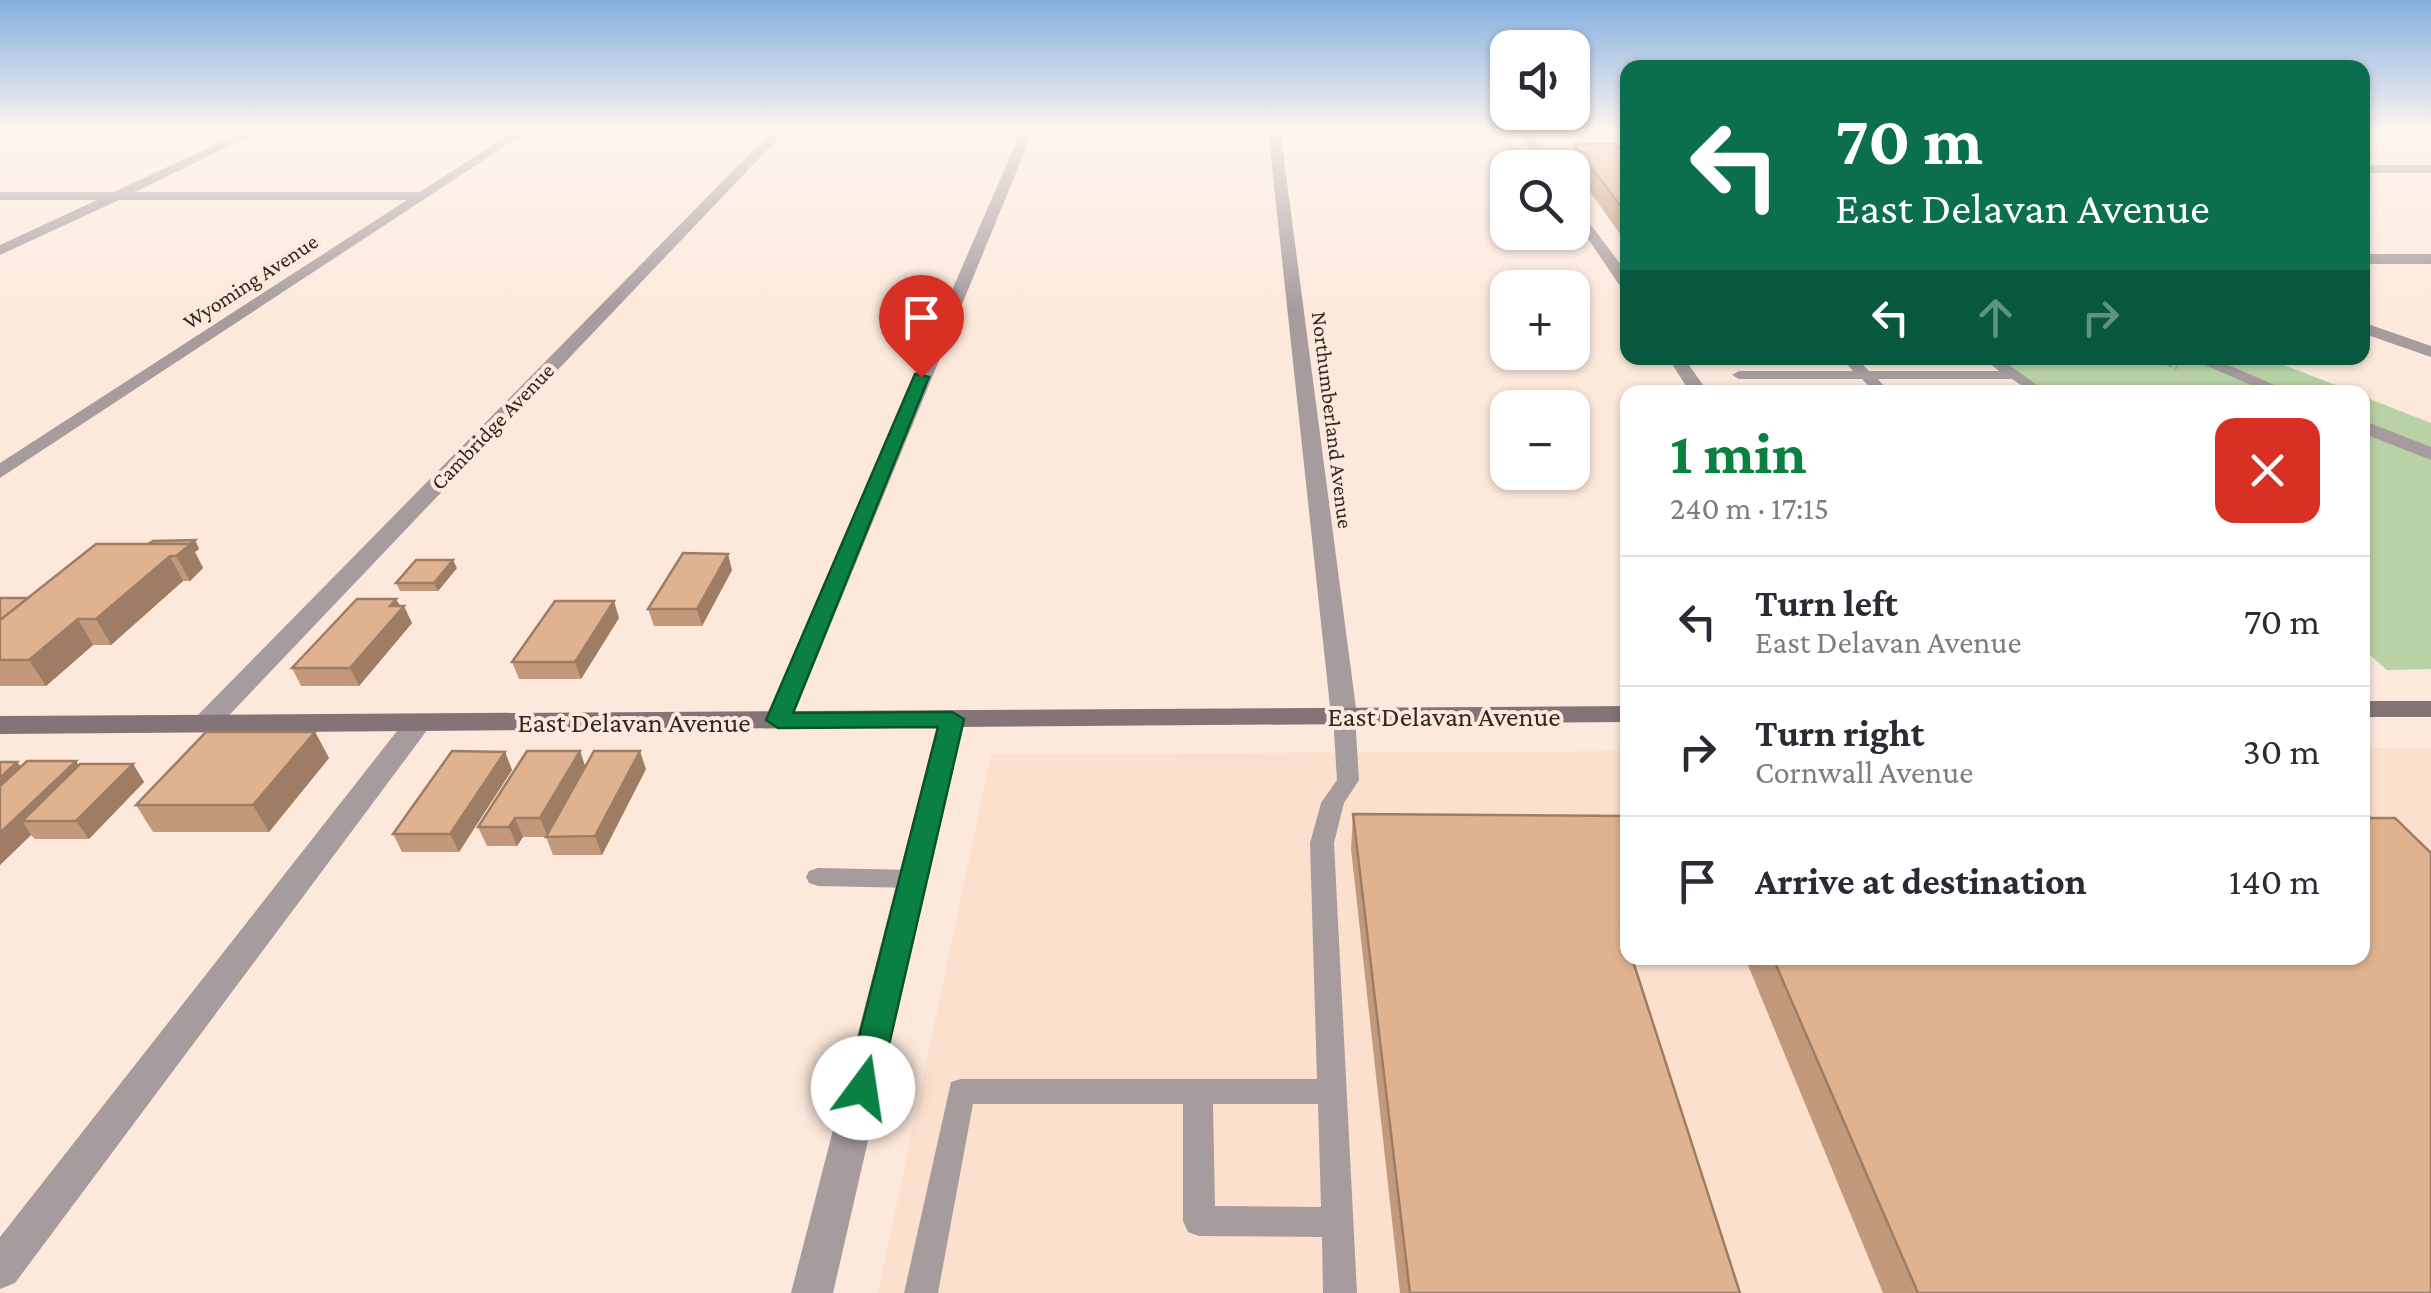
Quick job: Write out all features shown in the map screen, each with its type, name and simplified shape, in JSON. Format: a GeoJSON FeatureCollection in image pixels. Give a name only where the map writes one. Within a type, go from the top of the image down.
{"type":"FeatureCollection","features":[{"type":"Feature","properties":{"kind":"street"},"geometry":{"type":"LineString","coordinates":[[0,251],[131,189]]}},
{"type":"Feature","properties":{"kind":"street","name":"Wyoming Avenue"},"geometry":{"type":"LineString","coordinates":[[0,472],[432,189]]}},
{"type":"Feature","properties":{"kind":"street","name":"Cambridge Avenue"},"geometry":{"type":"LineString","coordinates":[[205,724],[723,189]]}},
{"type":"Feature","properties":{"kind":"street"},"geometry":{"type":"LineString","coordinates":[[778,720],[1002,189]]}},
{"type":"Feature","properties":{"kind":"street","name":"Northumberland Avenue"},"geometry":{"type":"LineString","coordinates":[[1281,189],[1344,716]]}},
{"type":"Feature","properties":{"kind":"street"},"geometry":{"type":"LineString","coordinates":[[0,196],[422,196]]}},
{"type":"Feature","properties":{"kind":"street"},"geometry":{"type":"LineString","coordinates":[[1590,230],[1620,274]]}},
{"type":"Feature","properties":{"kind":"street"},"geometry":{"type":"LineString","coordinates":[[2370,259],[2431,259]]}},
{"type":"Feature","properties":{"kind":"street"},"geometry":{"type":"LineString","coordinates":[[2370,331],[2431,352]]}},
{"type":"Feature","properties":{"kind":"street"},"geometry":{"type":"LineString","coordinates":[[2215,365],[2265,385]]}},
{"type":"Feature","properties":{"kind":"street"},"geometry":{"type":"LineString","coordinates":[[2370,429],[2431,454]]}},
{"type":"Feature","properties":{"kind":"street"},"geometry":{"type":"LineString","coordinates":[[2370,709],[2431,709]]}},
{"type":"Feature","properties":{"kind":"street","name":"East Delavan Avenue"},"geometry":{"type":"LineString","coordinates":[[0,725],[1620,714]]}},
{"type":"Feature","properties":{"kind":"street"},"geometry":{"type":"LineString","coordinates":[[812,1293],[952,719]]}},
{"type":"Feature","properties":{"kind":"street"},"geometry":{"type":"LineString","coordinates":[[0,1270],[418,723]]}},
{"type":"Feature","properties":{"kind":"lane"},"geometry":{"type":"LineString","coordinates":[[1856,365],[1875,385]]}},
{"type":"Feature","properties":{"kind":"lane"},"geometry":{"type":"LineString","coordinates":[[2000,365],[2029,385]]}},
{"type":"Feature","properties":{"kind":"lane"},"geometry":{"type":"LineString","coordinates":[[1747,385],[1739,375],[2014,375]]}},
{"type":"Feature","properties":{"kind":"lane"},"geometry":{"type":"LineString","coordinates":[[1340,1293],[1322,843],[1333,804],[1348,780],[1344,716]]}},
{"type":"Feature","properties":{"kind":"lane"},"geometry":{"type":"LineString","coordinates":[[818,877],[914,879]]}},
{"type":"Feature","properties":{"kind":"lane"},"geometry":{"type":"LineString","coordinates":[[921,1293],[961,1091],[1333,1092]]}},
{"type":"Feature","properties":{"kind":"lane"},"geometry":{"type":"LineString","coordinates":[[1198,1092],[1199,1221],[1338,1222]]}},
{"type":"Feature","properties":{"kind":"shaded area"},"geometry":{"type":"Polygon","coordinates":[[[2370,748],[2431,748],[2431,1293],[878,1293],[991,754],[1620,751],[1620,965],[2370,965],[2370,748]]]}},
{"type":"Feature","properties":{"kind":"green space"},"geometry":{"type":"Polygon","coordinates":[[[2008,365],[2283,365],[2336,385],[2036,385],[2008,365]]]}},
{"type":"Feature","properties":{"kind":"green space"},"geometry":{"type":"Polygon","coordinates":[[[2370,399],[2431,423],[2431,669],[2387,670],[2370,655],[2370,399]]]}},
{"type":"Feature","properties":{"kind":"building"},"geometry":{"type":"Polygon","coordinates":[[[1608,189],[1620,189],[1620,205],[1608,189]]]}},
{"type":"Feature","properties":{"kind":"building"},"geometry":{"type":"Polygon","coordinates":[[[195,540],[190,544],[148,544],[195,540]]]}},
{"type":"Feature","properties":{"kind":"building"},"geometry":{"type":"Polygon","coordinates":[[[96,544],[191,544],[170,556],[96,619],[78,619],[29,660],[0,660],[0,620],[96,544]]]}},
{"type":"Feature","properties":{"kind":"building"},"geometry":{"type":"Polygon","coordinates":[[[683,553],[728,554],[697,609],[648,609],[683,553]]]}},
{"type":"Feature","properties":{"kind":"building"},"geometry":{"type":"Polygon","coordinates":[[[416,560],[453,560],[434,583],[396,583],[416,560]]]}},
{"type":"Feature","properties":{"kind":"building"},"geometry":{"type":"Polygon","coordinates":[[[0,598],[28,598],[0,620],[0,598]]]}},
{"type":"Feature","properties":{"kind":"building"},"geometry":{"type":"Polygon","coordinates":[[[357,599],[396,599],[390,606],[404,606],[350,668],[292,668],[357,599]]]}},
{"type":"Feature","properties":{"kind":"building"},"geometry":{"type":"Polygon","coordinates":[[[555,601],[614,601],[575,662],[512,662],[555,601]]]}},
{"type":"Feature","properties":{"kind":"building"},"geometry":{"type":"Polygon","coordinates":[[[206,732],[315,732],[253,805],[136,805],[206,732]]]}},
{"type":"Feature","properties":{"kind":"building"},"geometry":{"type":"Polygon","coordinates":[[[452,751],[505,752],[450,834],[393,834],[452,751]]]}},
{"type":"Feature","properties":{"kind":"building"},"geometry":{"type":"Polygon","coordinates":[[[527,751],[580,751],[540,818],[515,818],[509,827],[478,827],[527,751]]]}},
{"type":"Feature","properties":{"kind":"building"},"geometry":{"type":"Polygon","coordinates":[[[594,751],[640,751],[595,836],[546,837],[594,751]]]}},
{"type":"Feature","properties":{"kind":"building"},"geometry":{"type":"Polygon","coordinates":[[[27,761],[76,761],[0,833],[0,786],[27,761]]]}},
{"type":"Feature","properties":{"kind":"building"},"geometry":{"type":"Polygon","coordinates":[[[0,762],[17,762],[0,778],[0,762]]]}},
{"type":"Feature","properties":{"kind":"building"},"geometry":{"type":"Polygon","coordinates":[[[80,764],[133,764],[76,821],[22,821],[80,764]]]}},
{"type":"Feature","properties":{"kind":"building"},"geometry":{"type":"Polygon","coordinates":[[[1353,814],[1620,816],[1620,965],[1634,965],[1740,1293],[1410,1293],[1353,814]]]}},
{"type":"Feature","properties":{"kind":"building"},"geometry":{"type":"Polygon","coordinates":[[[2370,818],[2395,818],[2431,853],[2431,1293],[1918,1293],[1776,965],[2370,965],[2370,818]]]}},
{"type":"Feature","properties":{"kind":"route"},"geometry":{"type":"LineString","coordinates":[[863,1088],[952,719],[778,720],[921,377]]}}]}
